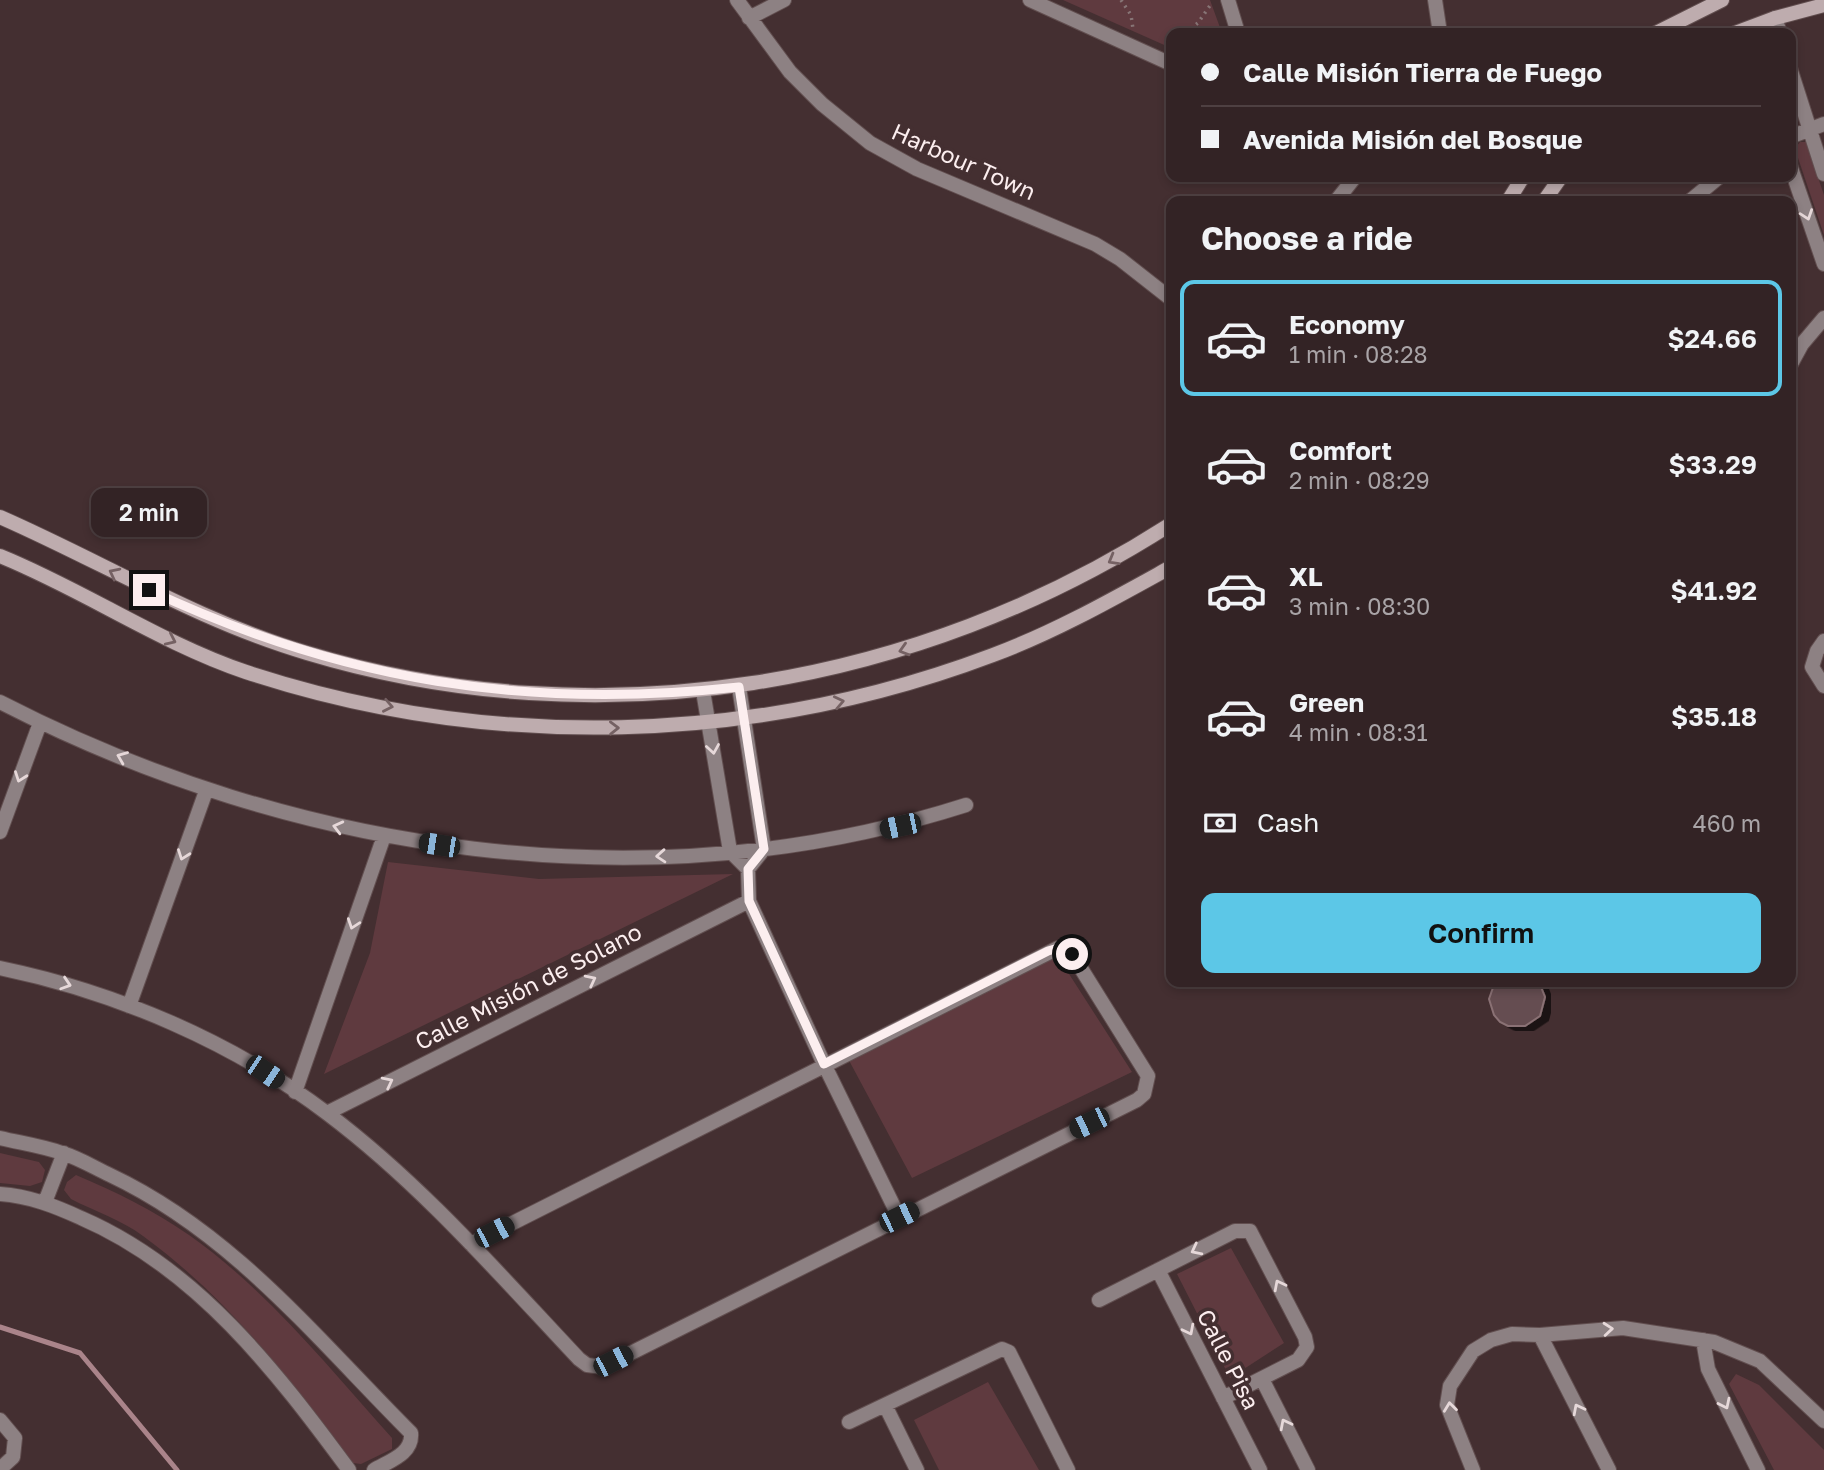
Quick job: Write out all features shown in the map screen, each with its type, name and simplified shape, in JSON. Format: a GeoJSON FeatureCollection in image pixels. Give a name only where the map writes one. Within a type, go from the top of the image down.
{"type":"FeatureCollection","features":[{"type":"Feature","properties":{"kind":"main road"},"geometry":{"type":"LineString","coordinates":[[1666,28],[1722,0]]}},
{"type":"Feature","properties":{"kind":"main road"},"geometry":{"type":"LineString","coordinates":[[1751,28],[1775,18],[1824,5]]}},
{"type":"Feature","properties":{"kind":"main road"},"geometry":{"type":"LineString","coordinates":[[0,517],[193,611],[306,653],[356,667],[452,685],[547,694],[630,695],[739,687],[874,659],[965,629],[1067,585],[1166,527]]}},
{"type":"Feature","properties":{"kind":"main road"},"geometry":{"type":"LineString","coordinates":[[0,556],[203,654],[246,671],[356,700],[428,714],[545,727],[615,729],[744,719],[853,699],[943,673],[997,654],[1082,615],[1166,570]]}},
{"type":"Feature","properties":{"kind":"street","name":"Harbour Town"},"geometry":{"type":"LineString","coordinates":[[737,0],[790,72],[822,104],[870,143],[917,169],[1096,244],[1121,259],[1166,295]]}},
{"type":"Feature","properties":{"kind":"street"},"geometry":{"type":"LineString","coordinates":[[749,18],[784,0]]}},
{"type":"Feature","properties":{"kind":"street"},"geometry":{"type":"LineString","coordinates":[[1030,0],[1166,62]]}},
{"type":"Feature","properties":{"kind":"street"},"geometry":{"type":"LineString","coordinates":[[1228,0],[1236,28]]}},
{"type":"Feature","properties":{"kind":"street"},"geometry":{"type":"LineString","coordinates":[[1436,0],[1439,28]]}},
{"type":"Feature","properties":{"kind":"street"},"geometry":{"type":"LineString","coordinates":[[1775,18],[1778,28]]}},
{"type":"Feature","properties":{"kind":"street"},"geometry":{"type":"LineString","coordinates":[[1796,81],[1817,126],[1824,174]]}},
{"type":"Feature","properties":{"kind":"street"},"geometry":{"type":"LineString","coordinates":[[1796,135],[1817,126]]}},
{"type":"Feature","properties":{"kind":"street"},"geometry":{"type":"LineString","coordinates":[[1696,196],[1713,182]]}},
{"type":"Feature","properties":{"kind":"street"},"geometry":{"type":"LineString","coordinates":[[1796,182],[1824,264]]}},
{"type":"Feature","properties":{"kind":"street"},"geometry":{"type":"LineString","coordinates":[[1796,355],[1824,318]]}},
{"type":"Feature","properties":{"kind":"street"},"geometry":{"type":"LineString","coordinates":[[1824,641],[1817,651],[1812,667],[1824,686]]}},
{"type":"Feature","properties":{"kind":"street"},"geometry":{"type":"LineString","coordinates":[[739,687],[764,849],[748,869],[749,901],[824,1064],[899,1217]]}},
{"type":"Feature","properties":{"kind":"street"},"geometry":{"type":"LineString","coordinates":[[703,691],[730,851],[748,869]]}},
{"type":"Feature","properties":{"kind":"street"},"geometry":{"type":"LineString","coordinates":[[0,702],[40,723],[205,791],[251,805],[384,836],[534,855],[646,856],[764,849],[832,840],[900,826],[966,805]]}},
{"type":"Feature","properties":{"kind":"street"},"geometry":{"type":"LineString","coordinates":[[0,832],[40,723]]}},
{"type":"Feature","properties":{"kind":"street"},"geometry":{"type":"LineString","coordinates":[[129,1006],[205,791]]}},
{"type":"Feature","properties":{"kind":"street"},"geometry":{"type":"LineString","coordinates":[[295,1092],[384,836]]}},
{"type":"Feature","properties":{"kind":"street","name":"Calle Misión de Solano"},"geometry":{"type":"LineString","coordinates":[[327,1113],[749,901]]}},
{"type":"Feature","properties":{"kind":"street"},"geometry":{"type":"LineString","coordinates":[[0,968],[46,978],[129,1006],[230,1052],[327,1113],[387,1162],[471,1244],[579,1359],[594,1367],[603,1367],[1136,1100],[1144,1094],[1148,1076],[1072,954],[1058,948],[471,1244]]}},
{"type":"Feature","properties":{"kind":"street"},"geometry":{"type":"LineString","coordinates":[[0,1138],[64,1153],[148,1193],[185,1217],[288,1304],[411,1433],[411,1443],[405,1452],[374,1470]]}},
{"type":"Feature","properties":{"kind":"street"},"geometry":{"type":"LineString","coordinates":[[45,1202],[64,1153]]}},
{"type":"Feature","properties":{"kind":"street"},"geometry":{"type":"LineString","coordinates":[[0,1194],[45,1202],[114,1232],[179,1276],[251,1347],[308,1415],[349,1470]]}},
{"type":"Feature","properties":{"kind":"street"},"geometry":{"type":"LineString","coordinates":[[1099,1300],[1235,1231],[1250,1231],[1305,1337],[1307,1347],[1298,1360],[1223,1398]]}},
{"type":"Feature","properties":{"kind":"street","name":"Calle Pisa"},"geometry":{"type":"LineString","coordinates":[[1158,1270],[1260,1470]]}},
{"type":"Feature","properties":{"kind":"street"},"geometry":{"type":"LineString","coordinates":[[1473,1470],[1447,1405],[1450,1386],[1473,1351],[1491,1340],[1512,1334],[1540,1335],[1623,1328],[1703,1340],[1741,1351],[1760,1361],[1824,1421]]}},
{"type":"Feature","properties":{"kind":"street"},"geometry":{"type":"LineString","coordinates":[[1540,1335],[1609,1470]]}},
{"type":"Feature","properties":{"kind":"street"},"geometry":{"type":"LineString","coordinates":[[1703,1340],[1708,1369],[1758,1470]]}},
{"type":"Feature","properties":{"kind":"street"},"geometry":{"type":"LineString","coordinates":[[849,1422],[1002,1349],[1009,1352],[1068,1470]]}},
{"type":"Feature","properties":{"kind":"street","name":"Calle Pisa"},"geometry":{"type":"LineString","coordinates":[[1262,1379],[1308,1470]]}},
{"type":"Feature","properties":{"kind":"street"},"geometry":{"type":"LineString","coordinates":[[885,1405],[917,1470]]}},
{"type":"Feature","properties":{"kind":"street"},"geometry":{"type":"LineString","coordinates":[[0,1420],[15,1438],[13,1457],[0,1469]]}},
{"type":"Feature","properties":{"kind":"path"},"geometry":{"type":"LineString","coordinates":[[1121,0],[1131,15],[1133,29],[1126,42]]}},
{"type":"Feature","properties":{"kind":"path"},"geometry":{"type":"LineString","coordinates":[[1192,28],[1211,4]]}},
{"type":"Feature","properties":{"kind":"shaded area"},"geometry":{"type":"Polygon","coordinates":[[[1063,0],[1210,0],[1220,28],[1166,28],[1166,46],[1063,0]]]}},
{"type":"Feature","properties":{"kind":"shaded area"},"geometry":{"type":"Polygon","coordinates":[[[1800,142],[1806,142],[1824,195],[1824,235],[1796,152],[1800,142]]]}},
{"type":"Feature","properties":{"kind":"shaded area"},"geometry":{"type":"Polygon","coordinates":[[[388,862],[539,879],[733,874],[324,1074],[370,953],[388,862]]]}},
{"type":"Feature","properties":{"kind":"shaded area"},"geometry":{"type":"Polygon","coordinates":[[[1053,949],[1132,1072],[912,1178],[845,1053],[1053,949]]]}},
{"type":"Feature","properties":{"kind":"shaded area"},"geometry":{"type":"Polygon","coordinates":[[[0,1153],[39,1162],[45,1170],[42,1182],[30,1186],[0,1183],[0,1153]]]}},
{"type":"Feature","properties":{"kind":"shaded area"},"geometry":{"type":"Polygon","coordinates":[[[76,1175],[134,1202],[175,1226],[245,1280],[296,1331],[392,1438],[392,1449],[361,1464],[353,1463],[257,1341],[203,1286],[135,1230],[71,1199],[64,1190],[67,1182],[76,1175]]]}},
{"type":"Feature","properties":{"kind":"shaded area"},"geometry":{"type":"Polygon","coordinates":[[[1231,1248],[1284,1343],[1230,1378],[1177,1274],[1231,1248]]]}},
{"type":"Feature","properties":{"kind":"shaded area"},"geometry":{"type":"Polygon","coordinates":[[[1736,1374],[1759,1385],[1824,1450],[1824,1470],[1774,1470],[1729,1384],[1736,1374]]]}},
{"type":"Feature","properties":{"kind":"shaded area"},"geometry":{"type":"Polygon","coordinates":[[[988,1382],[1039,1470],[939,1470],[914,1420],[988,1382]]]}},
{"type":"Feature","properties":{"kind":"building"},"geometry":{"type":"Polygon","coordinates":[[[1493,987],[1541,987],[1545,997],[1540,1016],[1525,1026],[1508,1026],[1500,1022],[1494,1015],[1489,999],[1493,987]]]}},
{"type":"Feature","properties":{"kind":"waterway"},"geometry":{"type":"LineString","coordinates":[[0,1327],[80,1353],[177,1470]]}},
{"type":"Feature","properties":{"kind":"route"},"geometry":{"type":"LineString","coordinates":[[149,590],[255,636],[306,653],[356,667],[452,685],[547,694],[602,695],[739,687],[764,849],[748,869],[749,901],[824,1064],[1048,951],[1058,948],[1072,954]]}}]}
